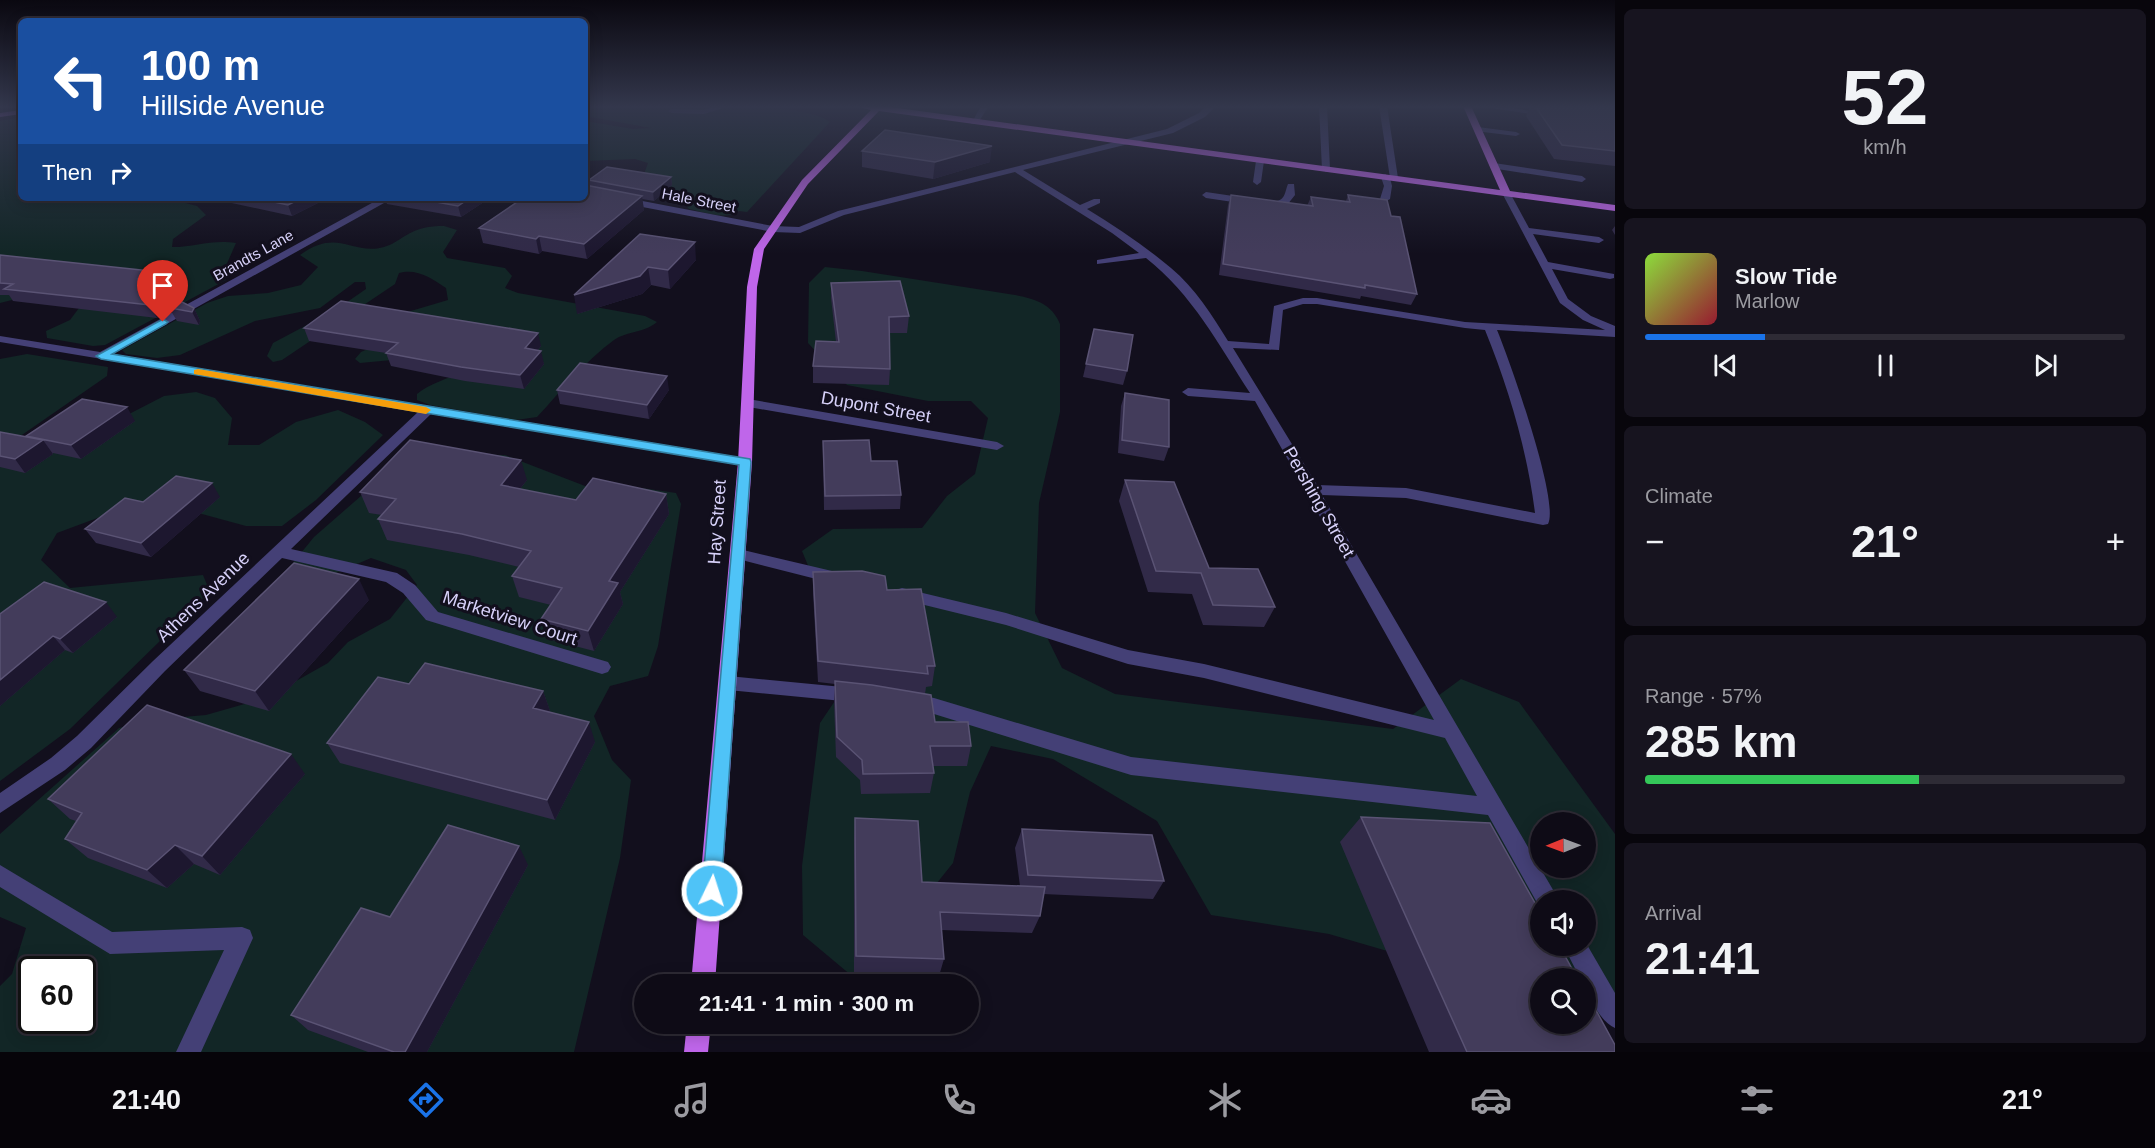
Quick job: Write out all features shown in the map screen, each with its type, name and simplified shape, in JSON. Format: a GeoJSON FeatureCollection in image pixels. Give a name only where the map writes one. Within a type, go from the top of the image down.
{"type":"FeatureCollection","features":[{"type":"Feature","properties":{"kind":"main road","name":"Hay Street"},"geometry":{"type":"LineString","coordinates":[[704,974],[739,554],[752,287],[759,249],[805,183],[832,155]]}},
{"type":"Feature","properties":{"kind":"main road"},"geometry":{"type":"LineString","coordinates":[[1221,155],[1615,208]]}},
{"type":"Feature","properties":{"kind":"main road"},"geometry":{"type":"LineString","coordinates":[[1489,155],[1506,193]]}},
{"type":"Feature","properties":{"kind":"main road"},"geometry":{"type":"LineString","coordinates":[[696,1052],[698,1034]]}},
{"type":"Feature","properties":{"kind":"street","name":"Hale Street"},"geometry":{"type":"LineString","coordinates":[[588,194],[773,230],[800,230],[841,213],[1077,155]]}},
{"type":"Feature","properties":{"kind":"street"},"geometry":{"type":"LineString","coordinates":[[1325,155],[1326,169]]}},
{"type":"Feature","properties":{"kind":"street"},"geometry":{"type":"LineString","coordinates":[[1385,199],[1389,178],[1387,155]]}},
{"type":"Feature","properties":{"kind":"street"},"geometry":{"type":"LineString","coordinates":[[1257,182],[1260,160]]}},
{"type":"Feature","properties":{"kind":"street"},"geometry":{"type":"LineString","coordinates":[[1494,166],[1582,179]]}},
{"type":"Feature","properties":{"kind":"street","name":"Pershing Street"},"geometry":{"type":"LineString","coordinates":[[1017,170],[1148,255],[1185,287],[1202,307],[1313,490],[1542,890]]}},
{"type":"Feature","properties":{"kind":"street"},"geometry":{"type":"LineString","coordinates":[[1206,195],[1273,205],[1284,203],[1291,195],[1291,186]]}},
{"type":"Feature","properties":{"kind":"street"},"geometry":{"type":"LineString","coordinates":[[1506,193],[1564,301],[1587,318],[1615,332]]}},
{"type":"Feature","properties":{"kind":"street","name":"Brandts Lane"},"geometry":{"type":"LineString","coordinates":[[101,356],[383,201]]}},
{"type":"Feature","properties":{"kind":"street"},"geometry":{"type":"LineString","coordinates":[[1080,209],[1097,201]]}},
{"type":"Feature","properties":{"kind":"street"},"geometry":{"type":"LineString","coordinates":[[1526,230],[1599,240]]}},
{"type":"Feature","properties":{"kind":"street"},"geometry":{"type":"LineString","coordinates":[[1101,262],[1148,255]]}},
{"type":"Feature","properties":{"kind":"street"},"geometry":{"type":"LineString","coordinates":[[1545,265],[1610,276]]}},
{"type":"Feature","properties":{"kind":"street"},"geometry":{"type":"LineString","coordinates":[[1225,344],[1275,348],[1278,308],[1303,301],[1317,301],[1491,327],[1615,332]]}},
{"type":"Feature","properties":{"kind":"street"},"geometry":{"type":"LineString","coordinates":[[1313,490],[1406,493],[1544,520],[1539,481],[1502,355],[1491,327]]}},
{"type":"Feature","properties":{"kind":"street"},"geometry":{"type":"LineString","coordinates":[[0,339],[745,462]]}},
{"type":"Feature","properties":{"kind":"street"},"geometry":{"type":"LineString","coordinates":[[1188,392],[1259,398]]}},
{"type":"Feature","properties":{"kind":"street","name":"Dupont Street"},"geometry":{"type":"LineString","coordinates":[[748,403],[997,446]]}},
{"type":"Feature","properties":{"kind":"street","name":"Athens Avenue"},"geometry":{"type":"LineString","coordinates":[[0,804],[58,764],[84,742],[278,552],[427,411]]}},
{"type":"Feature","properties":{"kind":"street","name":"Marketview Court"},"geometry":{"type":"LineString","coordinates":[[278,552],[391,577],[409,589],[432,616],[602,667]]}},
{"type":"Feature","properties":{"kind":"street"},"geometry":{"type":"LineString","coordinates":[[739,554],[849,581]]}},
{"type":"Feature","properties":{"kind":"street"},"geometry":{"type":"LineString","coordinates":[[883,589],[1006,619],[1128,657],[1204,671],[1452,732]]}},
{"type":"Feature","properties":{"kind":"street"},"geometry":{"type":"LineString","coordinates":[[728,684],[871,696]]}},
{"type":"Feature","properties":{"kind":"street"},"geometry":{"type":"LineString","coordinates":[[892,700],[934,706],[1131,766],[1201,776],[1495,807]]}},
{"type":"Feature","properties":{"kind":"street"},"geometry":{"type":"LineString","coordinates":[[0,875],[110,943],[242,938],[188,1052]]}},
{"type":"Feature","properties":{"kind":"street"},"geometry":{"type":"LineString","coordinates":[[1580,956],[1615,1016]]}},
{"type":"Feature","properties":{"kind":"green space"},"geometry":{"type":"Polygon","coordinates":[[[0,155],[18,155],[18,201],[178,201],[197,206],[206,215],[173,239],[172,247],[219,242],[236,243],[225,268],[226,280],[105,345],[93,346],[47,338],[46,331],[70,320],[82,304],[48,291],[0,303],[0,155]]]}},
{"type":"Feature","properties":{"kind":"green space"},"geometry":{"type":"Polygon","coordinates":[[[588,155],[799,155],[747,212],[739,211],[722,216],[689,209],[676,194],[640,185],[648,163],[635,159],[588,161],[588,155]]]}},
{"type":"Feature","properties":{"kind":"green space"},"geometry":{"type":"Polygon","coordinates":[[[444,226],[457,230],[443,252],[447,258],[505,268],[512,276],[505,288],[518,293],[645,316],[657,322],[614,340],[583,367],[537,417],[516,420],[430,405],[417,400],[417,394],[422,390],[462,371],[392,360],[360,363],[355,359],[361,352],[397,336],[394,316],[448,300],[446,288],[418,273],[399,273],[395,284],[282,360],[273,362],[267,356],[273,343],[337,309],[366,289],[365,282],[355,282],[320,308],[255,321],[180,355],[157,358],[126,354],[122,350],[207,303],[228,296],[268,293],[301,285],[318,267],[300,255],[313,247],[335,243],[373,249],[392,244],[419,229],[444,226]]]}},
{"type":"Feature","properties":{"kind":"green space"},"geometry":{"type":"Polygon","coordinates":[[[825,267],[1023,297],[1048,307],[1057,317],[1060,324],[1060,412],[1039,503],[1035,613],[1062,668],[1115,694],[1393,729],[1461,679],[1519,702],[1615,834],[1615,1020],[1596,1014],[1596,968],[1530,968],[1530,980],[1490,981],[1329,934],[1211,915],[1157,821],[1053,759],[991,746],[970,792],[953,863],[864,974],[850,974],[803,935],[802,866],[820,723],[853,674],[802,551],[833,529],[922,528],[947,496],[975,474],[988,418],[971,401],[928,401],[847,385],[808,343],[809,283],[825,267]]]}},
{"type":"Feature","properties":{"kind":"green space"},"geometry":{"type":"Polygon","coordinates":[[[27,354],[108,367],[107,376],[19,437],[18,450],[104,427],[164,396],[196,392],[215,398],[232,418],[228,445],[259,445],[296,422],[338,410],[365,422],[383,435],[316,500],[282,526],[246,526],[158,502],[100,517],[57,533],[41,560],[70,588],[203,575],[210,592],[70,729],[0,781],[0,359],[27,354]]]}},
{"type":"Feature","properties":{"kind":"green space"},"geometry":{"type":"Polygon","coordinates":[[[428,454],[505,455],[598,491],[642,488],[676,493],[681,504],[658,646],[648,676],[610,686],[594,716],[612,760],[631,780],[620,858],[574,1052],[0,1052],[0,986],[12,974],[26,928],[0,917],[0,834],[119,728],[148,720],[206,715],[266,698],[328,663],[348,642],[390,619],[417,585],[406,570],[371,558],[329,576],[283,575],[314,537],[377,482],[428,454]]]}},
{"type":"Feature","properties":{"kind":"building"},"geometry":{"type":"Polygon","coordinates":[[[889,155],[960,155],[935,162],[889,155]]]}},
{"type":"Feature","properties":{"kind":"building"},"geometry":{"type":"Polygon","coordinates":[[[607,167],[671,177],[653,192],[589,180],[607,167]]]}},
{"type":"Feature","properties":{"kind":"building"},"geometry":{"type":"Polygon","coordinates":[[[588,186],[642,196],[584,244],[539,236],[536,239],[479,228],[519,201],[588,201],[588,186]]]}},
{"type":"Feature","properties":{"kind":"building"},"geometry":{"type":"Polygon","coordinates":[[[1231,195],[1313,206],[1311,197],[1350,202],[1348,195],[1387,200],[1391,216],[1400,217],[1417,294],[1365,285],[1365,288],[1223,264],[1231,195]]]}},
{"type":"Feature","properties":{"kind":"building"},"geometry":{"type":"Polygon","coordinates":[[[269,201],[296,201],[288,205],[269,201]]]}},
{"type":"Feature","properties":{"kind":"building"},"geometry":{"type":"Polygon","coordinates":[[[430,201],[466,201],[458,206],[430,201]]]}},
{"type":"Feature","properties":{"kind":"building"},"geometry":{"type":"Polygon","coordinates":[[[640,234],[695,242],[668,270],[648,267],[640,276],[574,295],[640,234]]]}},
{"type":"Feature","properties":{"kind":"building"},"geometry":{"type":"Polygon","coordinates":[[[0,255],[151,271],[138,279],[169,295],[150,305],[4,289],[13,284],[0,283],[0,255]]]}},
{"type":"Feature","properties":{"kind":"building"},"geometry":{"type":"Polygon","coordinates":[[[900,281],[909,316],[889,317],[890,369],[813,366],[816,341],[839,342],[831,283],[900,281]]]}},
{"type":"Feature","properties":{"kind":"building"},"geometry":{"type":"Polygon","coordinates":[[[341,301],[538,333],[525,348],[541,351],[520,375],[386,353],[398,343],[304,328],[341,301]]]}},
{"type":"Feature","properties":{"kind":"building"},"geometry":{"type":"Polygon","coordinates":[[[182,302],[194,308],[192,312],[170,308],[182,302]]]}},
{"type":"Feature","properties":{"kind":"building"},"geometry":{"type":"Polygon","coordinates":[[[1094,329],[1133,335],[1127,371],[1086,364],[1094,329]]]}},
{"type":"Feature","properties":{"kind":"building"},"geometry":{"type":"Polygon","coordinates":[[[580,363],[667,376],[647,405],[557,390],[580,363]]]}},
{"type":"Feature","properties":{"kind":"building"},"geometry":{"type":"Polygon","coordinates":[[[1125,393],[1169,400],[1169,447],[1122,440],[1125,393]]]}},
{"type":"Feature","properties":{"kind":"building"},"geometry":{"type":"Polygon","coordinates":[[[82,399],[127,407],[71,445],[26,436],[82,399]]]}},
{"type":"Feature","properties":{"kind":"building"},"geometry":{"type":"Polygon","coordinates":[[[0,432],[43,440],[15,459],[0,456],[0,432]]]}},
{"type":"Feature","properties":{"kind":"building"},"geometry":{"type":"Polygon","coordinates":[[[410,440],[521,460],[501,485],[576,500],[593,478],[666,494],[609,581],[618,583],[588,631],[541,619],[562,588],[512,576],[531,551],[462,534],[378,519],[396,499],[360,492],[410,440]]]}},
{"type":"Feature","properties":{"kind":"building"},"geometry":{"type":"Polygon","coordinates":[[[869,440],[871,461],[897,461],[901,495],[825,496],[823,441],[869,440]]]}},
{"type":"Feature","properties":{"kind":"building"},"geometry":{"type":"Polygon","coordinates":[[[176,476],[212,483],[141,543],[85,529],[125,498],[143,502],[176,476]]]}},
{"type":"Feature","properties":{"kind":"building"},"geometry":{"type":"Polygon","coordinates":[[[1125,480],[1174,482],[1209,568],[1258,569],[1275,607],[1213,605],[1201,573],[1156,571],[1125,480]]]}},
{"type":"Feature","properties":{"kind":"building"},"geometry":{"type":"Polygon","coordinates":[[[294,563],[359,579],[255,691],[184,670],[294,563]]]}},
{"type":"Feature","properties":{"kind":"building"},"geometry":{"type":"Polygon","coordinates":[[[862,571],[885,576],[887,590],[921,589],[935,666],[927,666],[928,674],[818,661],[813,572],[862,571]]]}},
{"type":"Feature","properties":{"kind":"building"},"geometry":{"type":"Polygon","coordinates":[[[44,582],[106,602],[60,639],[53,636],[0,680],[0,614],[44,582]]]}},
{"type":"Feature","properties":{"kind":"building"},"geometry":{"type":"Polygon","coordinates":[[[425,663],[543,691],[533,708],[589,722],[547,800],[327,743],[378,677],[409,684],[425,663]]]}},
{"type":"Feature","properties":{"kind":"building"},"geometry":{"type":"Polygon","coordinates":[[[835,681],[931,695],[935,722],[968,722],[971,746],[930,746],[934,773],[863,774],[862,760],[837,737],[835,681]]]}},
{"type":"Feature","properties":{"kind":"building"},"geometry":{"type":"Polygon","coordinates":[[[147,705],[291,754],[202,856],[175,845],[147,870],[65,839],[82,813],[48,799],[147,705]]]}},
{"type":"Feature","properties":{"kind":"building"},"geometry":{"type":"Polygon","coordinates":[[[1361,817],[1490,823],[1530,894],[1530,956],[1565,956],[1572,968],[1530,968],[1530,1034],[1596,1034],[1596,1010],[1615,1045],[1615,1052],[1467,1052],[1361,817]]]}},
{"type":"Feature","properties":{"kind":"building"},"geometry":{"type":"Polygon","coordinates":[[[855,818],[918,821],[922,882],[1045,887],[1040,916],[940,912],[944,959],[856,956],[855,818]]]}},
{"type":"Feature","properties":{"kind":"building"},"geometry":{"type":"Polygon","coordinates":[[[448,825],[519,846],[405,1052],[394,1052],[291,1015],[361,908],[390,917],[448,825]]]}},
{"type":"Feature","properties":{"kind":"building"},"geometry":{"type":"Polygon","coordinates":[[[1022,829],[1152,835],[1164,881],[1028,875],[1022,829]]]}},
{"type":"Feature","properties":{"kind":"slow traffic"},"geometry":{"type":"LineString","coordinates":[[198,372],[426,410]]}},
{"type":"Feature","properties":{"kind":"route"},"geometry":{"type":"LineString","coordinates":[[163,322],[101,356],[745,462],[712,891]]}}]}
